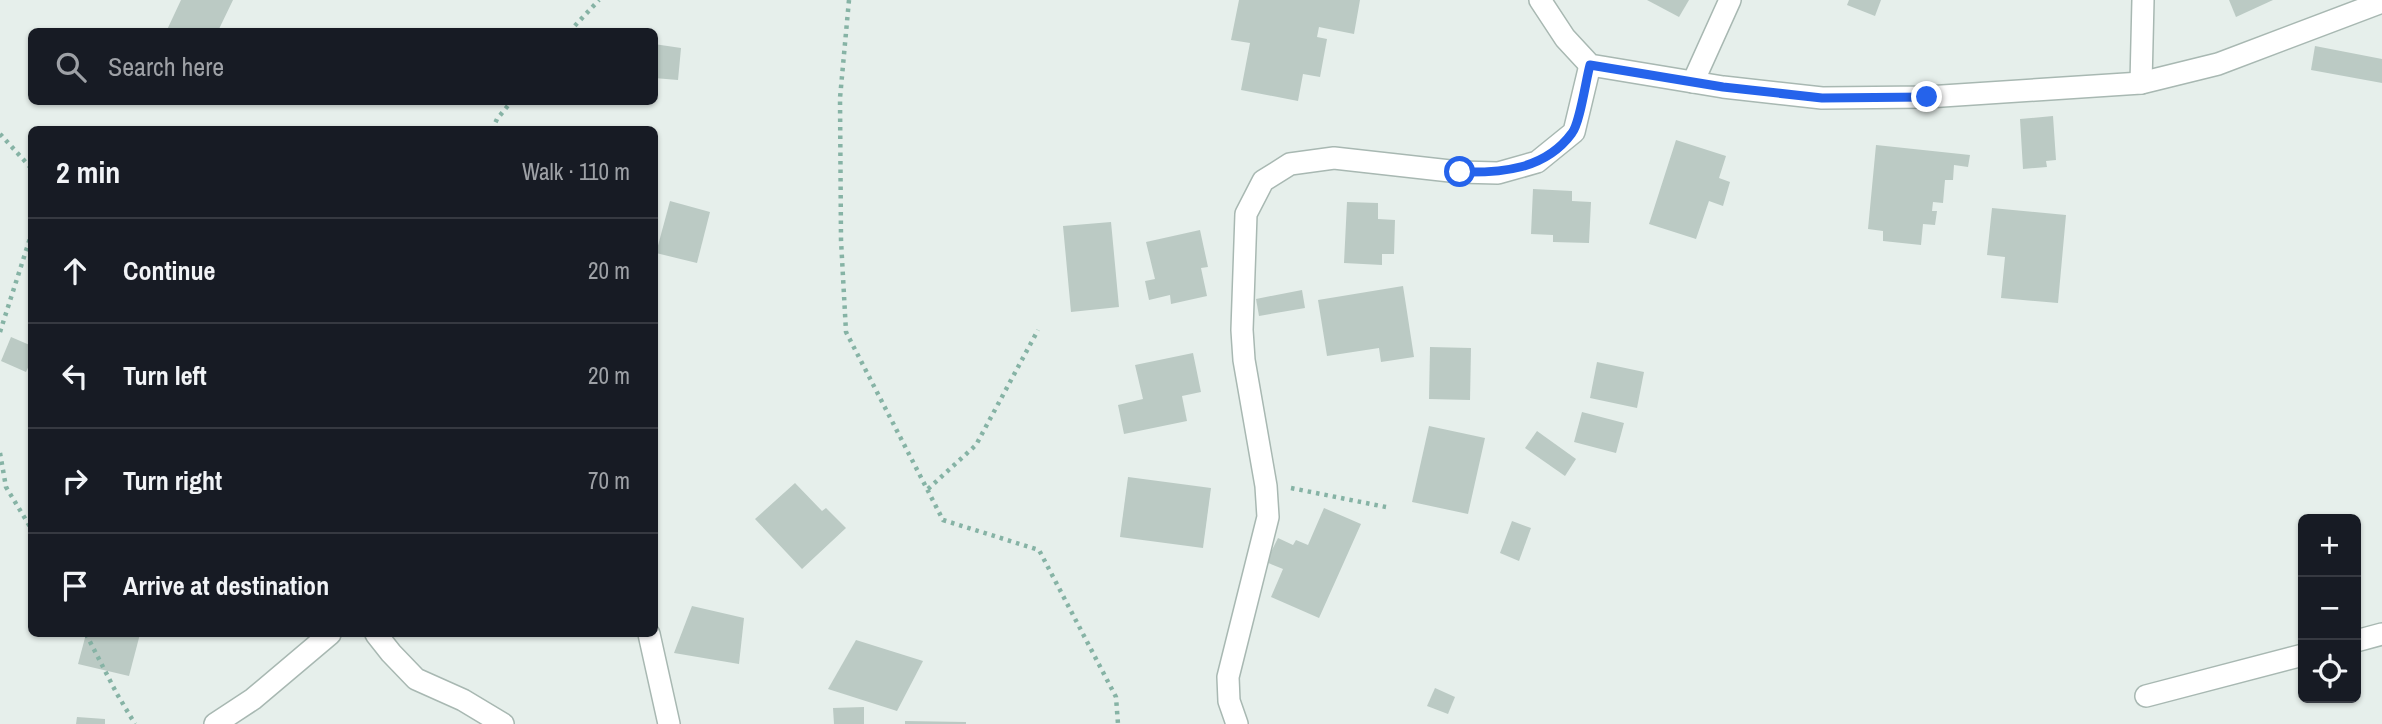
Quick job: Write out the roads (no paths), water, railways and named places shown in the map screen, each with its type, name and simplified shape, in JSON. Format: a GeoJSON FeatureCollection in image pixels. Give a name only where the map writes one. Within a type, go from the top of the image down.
{"type":"FeatureCollection","features":[{"type":"Feature","properties":{"kind":"street"},"geometry":{"type":"LineString","coordinates":[[1540,0],[1565,38],[1590,65],[1693,82],[1822,98],[1927,97],[2141,83],[2218,64],[2382,2]]}},
{"type":"Feature","properties":{"kind":"street"},"geometry":{"type":"LineString","coordinates":[[1693,82],[1730,0]]}},
{"type":"Feature","properties":{"kind":"street"},"geometry":{"type":"LineString","coordinates":[[2141,83],[2143,0]]}},
{"type":"Feature","properties":{"kind":"street"},"geometry":{"type":"LineString","coordinates":[[1237,724],[1229,701],[1227,677],[1268,517],[1266,486],[1244,360],[1242,330],[1246,214],[1263,181],[1290,164],[1334,158],[1460,172],[1499,173],[1537,162],[1574,132],[1590,65]]}},
{"type":"Feature","properties":{"kind":"street"},"geometry":{"type":"LineString","coordinates":[[2360,640],[2382,634]]}},
{"type":"Feature","properties":{"kind":"street"},"geometry":{"type":"LineString","coordinates":[[215,724],[253,699],[327,637]]}},
{"type":"Feature","properties":{"kind":"street"},"geometry":{"type":"LineString","coordinates":[[378,637],[416,679],[463,700],[503,724]]}},
{"type":"Feature","properties":{"kind":"street"},"geometry":{"type":"LineString","coordinates":[[650,637],[669,724]]}},
{"type":"Feature","properties":{"kind":"street"},"geometry":{"type":"LineString","coordinates":[[2146,696],[2298,656]]}}]}
